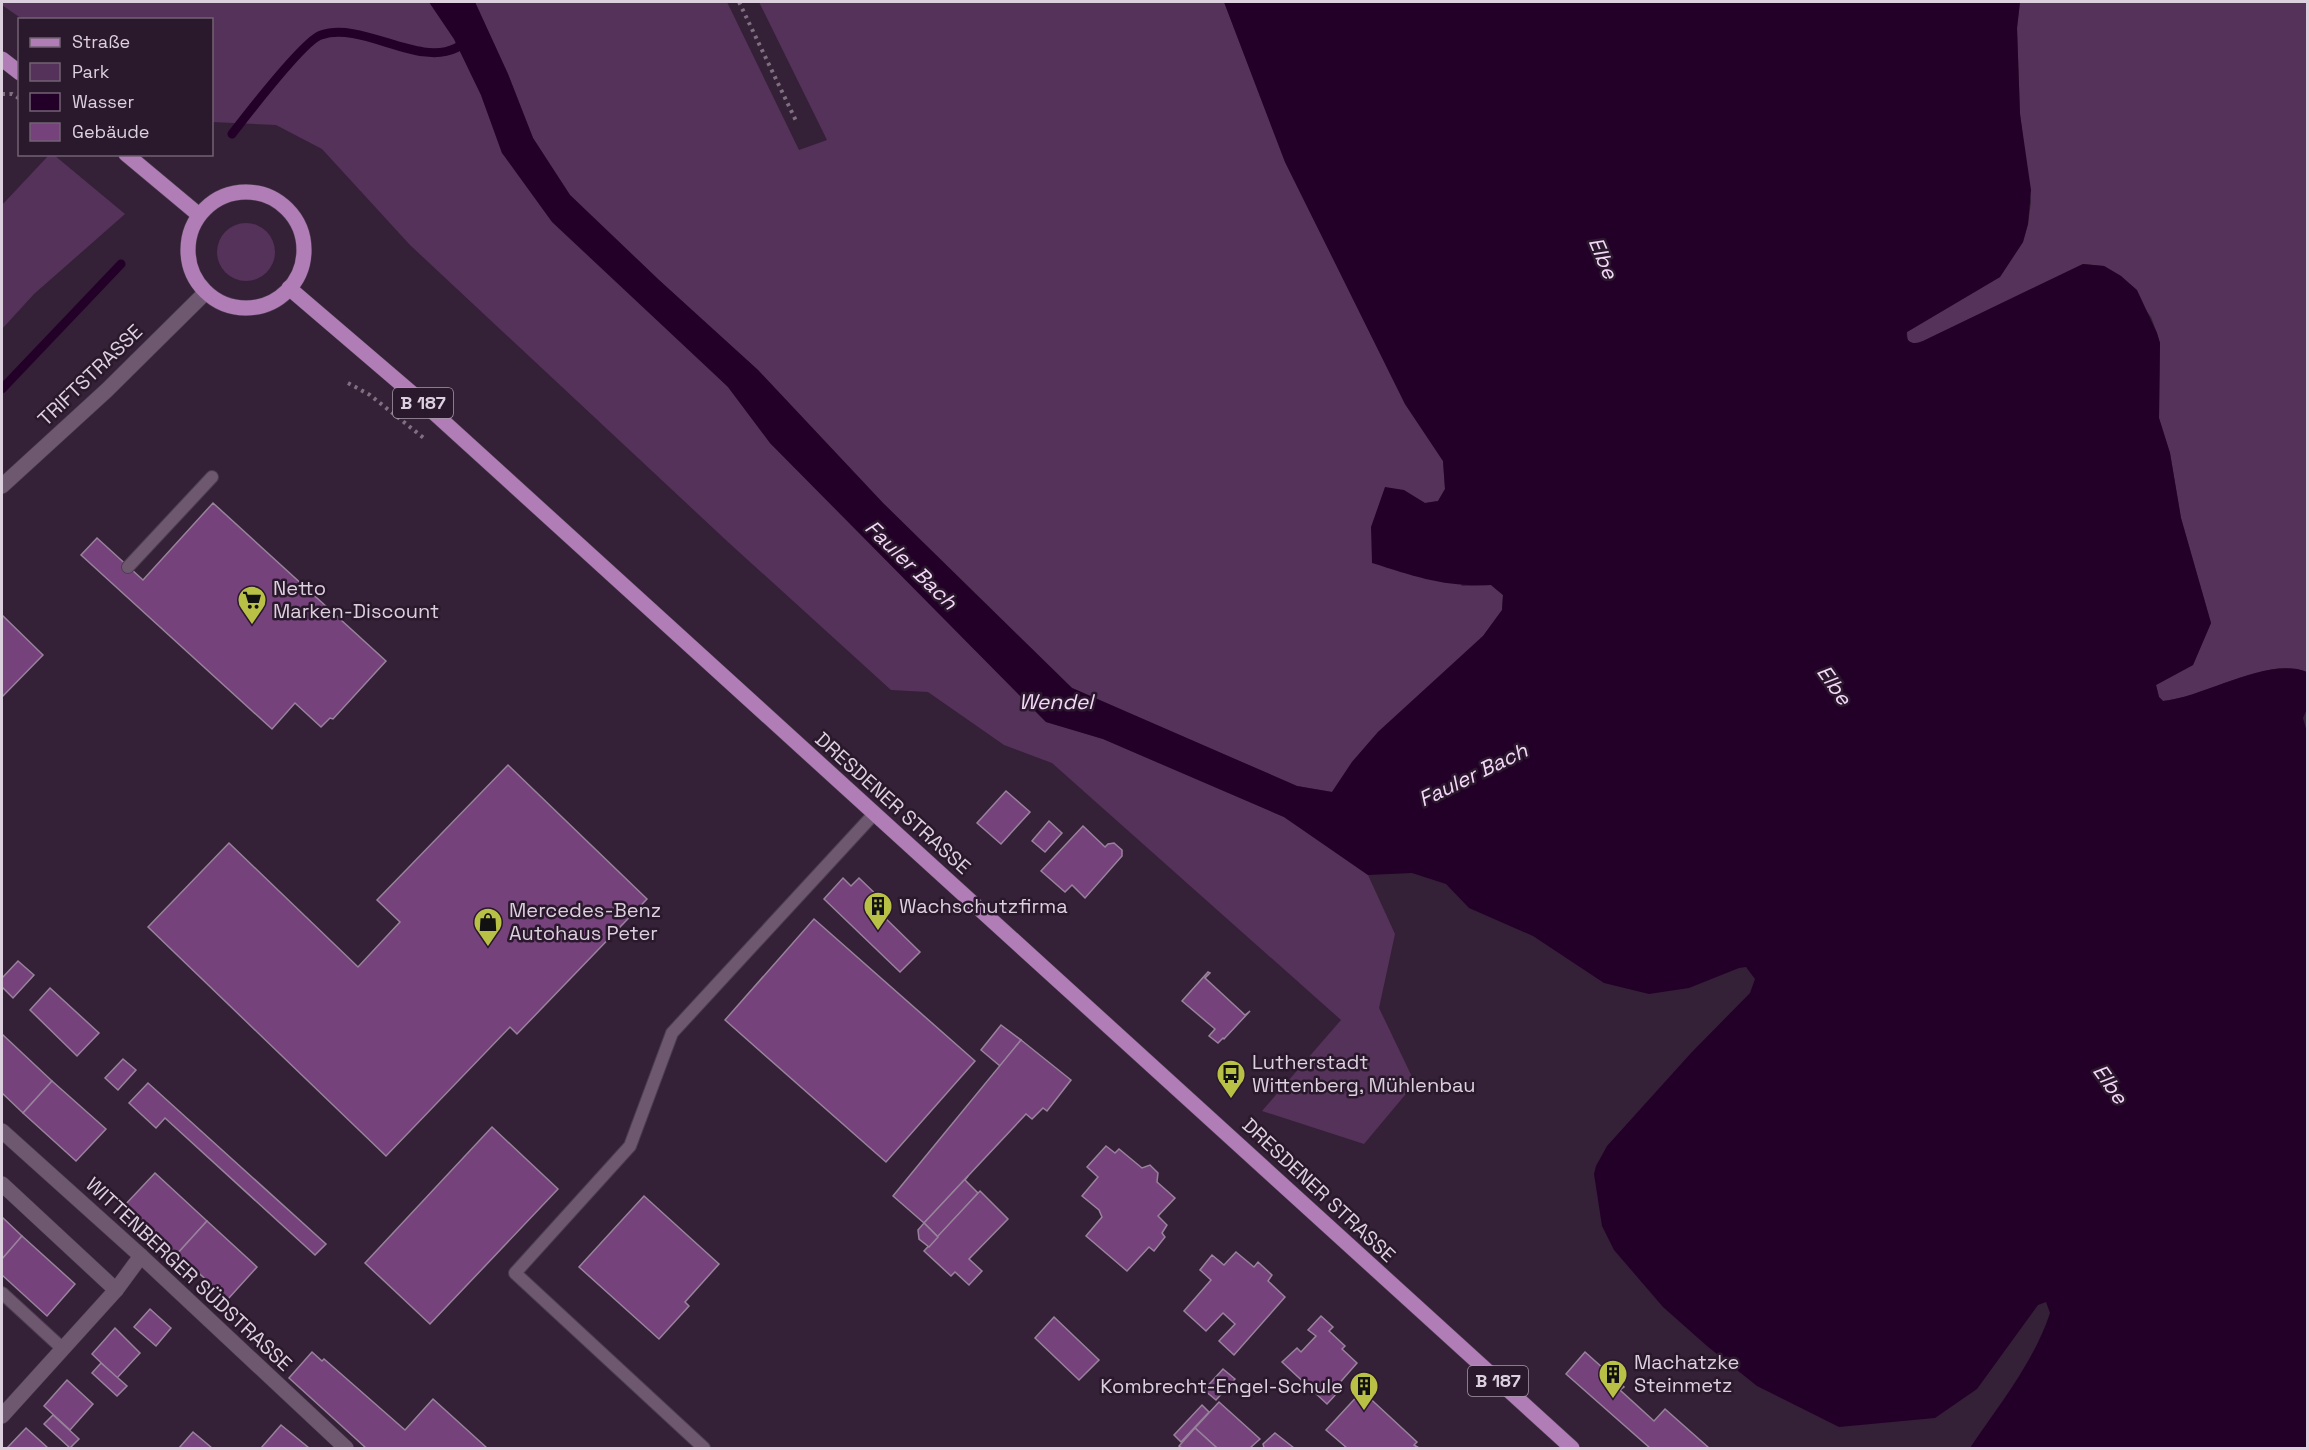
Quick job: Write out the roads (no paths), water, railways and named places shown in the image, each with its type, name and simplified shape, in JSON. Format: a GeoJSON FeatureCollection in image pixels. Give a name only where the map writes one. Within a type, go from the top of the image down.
{"type":"FeatureCollection","features":[{"type":"Feature","properties":{"kind":"main road"},"geometry":{"type":"LineString","coordinates":[[2,59],[18,71]]}},
{"type":"Feature","properties":{"kind":"main road"},"geometry":{"type":"LineString","coordinates":[[128,156],[199,215]]}},
{"type":"Feature","properties":{"kind":"main road"},"geometry":{"type":"LineString","coordinates":[[239,192],[269,197],[282,205],[293,216],[300,230],[303,245],[303,261],[298,275],[289,288],[271,302],[248,308],[225,304],[206,292],[195,278],[189,263],[188,246],[191,230],[199,215],[210,204],[224,196],[239,192]]}},
{"type":"Feature","properties":{"kind":"main road","name":"DRESDENER STRASSE"},"geometry":{"type":"LineString","coordinates":[[289,288],[421,401],[1572,1449]]}},
{"type":"Feature","properties":{"kind":"street","name":"TRIFTSTRASSE"},"geometry":{"type":"LineString","coordinates":[[2,486],[107,390],[206,292]]}},
{"type":"Feature","properties":{"kind":"street","name":"WITTENBERGER SÜDSTRASSE"},"geometry":{"type":"LineString","coordinates":[[2,1131],[141,1257],[346,1449]]}},
{"type":"Feature","properties":{"kind":"street"},"geometry":{"type":"LineString","coordinates":[[2,1184],[116,1290]]}},
{"type":"Feature","properties":{"kind":"street"},"geometry":{"type":"LineString","coordinates":[[2,1416],[116,1290],[141,1257]]}},
{"type":"Feature","properties":{"kind":"lane"},"geometry":{"type":"LineString","coordinates":[[128,567],[212,477]]}},
{"type":"Feature","properties":{"kind":"lane"},"geometry":{"type":"LineString","coordinates":[[704,1449],[514,1273],[630,1146],[672,1033],[874,814]]}},
{"type":"Feature","properties":{"kind":"lane"},"geometry":{"type":"LineString","coordinates":[[2,1293],[63,1349]]}},
{"type":"Feature","properties":{"kind":"water"},"geometry":{"type":"Polygon","coordinates":[[[429,2],[475,2],[508,74],[533,138],[570,195],[758,370],[883,503],[1072,688],[1297,786],[1332,792],[1352,762],[1378,732],[1483,636],[1502,610],[1503,595],[1491,585],[1444,583],[1372,563],[1371,527],[1385,487],[1404,490],[1425,503],[1438,501],[1445,489],[1443,461],[1405,404],[1285,162],[1224,2],[2020,2],[2017,28],[2020,114],[2031,190],[2028,224],[2023,242],[2000,277],[1907,332],[1907,339],[1916,343],[1923,341],[2083,264],[2104,266],[2121,276],[2137,290],[2160,343],[2159,418],[2170,453],[2181,518],[2211,623],[2193,665],[2156,685],[2159,697],[2163,701],[2180,698],[2274,669],[2291,668],[2307,672],[2307,709],[2303,718],[2308,736],[2307,1448],[1970,1448],[2035,1349],[2050,1313],[2046,1302],[2038,1305],[1977,1389],[1935,1418],[1839,1427],[1757,1386],[1663,1307],[1614,1250],[1602,1226],[1594,1174],[1607,1146],[1691,1053],[1750,993],[1755,979],[1746,967],[1689,988],[1649,994],[1604,983],[1533,936],[1469,908],[1446,884],[1412,873],[1368,875],[1284,817],[1103,739],[1046,722],[770,443],[728,387],[552,222],[502,153],[481,95],[454,39],[429,2]]]}},
{"type":"Feature","properties":{"kind":"waterway","name":"Fauler Bach"},"geometry":{"type":"LineString","coordinates":[[232,134],[289,64],[321,35],[337,32],[354,34],[425,52],[441,52],[456,48],[467,39]]}},
{"type":"Feature","properties":{"kind":"waterway","name":"Fauler Bach"},"geometry":{"type":"LineString","coordinates":[[2,389],[121,264]]}},
{"type":"Feature","properties":{"kind":"place","name":"Netto Marken-Discount"},"geometry":{"type":"Point","coordinates":[252,626]}},
{"type":"Feature","properties":{"kind":"place","name":"Wachschutzfirma"},"geometry":{"type":"Point","coordinates":[878,932]}},
{"type":"Feature","properties":{"kind":"place","name":"Mercedes-Benz Autohaus Peter"},"geometry":{"type":"Point","coordinates":[488,948]}},
{"type":"Feature","properties":{"kind":"place","name":"Lutherstadt Wittenberg, Mühlenbau"},"geometry":{"type":"Point","coordinates":[1231,1100]}},
{"type":"Feature","properties":{"kind":"place","name":"Machatzke Steinmetz"},"geometry":{"type":"Point","coordinates":[1613,1400]}},
{"type":"Feature","properties":{"kind":"place","name":"Kombrecht-Engel-Schule"},"geometry":{"type":"Point","coordinates":[1364,1412]}},
{"type":"Feature","properties":{"kind":"water label","name":"Elbe"},"geometry":{"type":"Point","coordinates":[1603,258]}},
{"type":"Feature","properties":{"kind":"water label","name":"Elbe"},"geometry":{"type":"Point","coordinates":[1834,685]}},
{"type":"Feature","properties":{"kind":"water label","name":"Wendel"},"geometry":{"type":"Point","coordinates":[1056,702]}},
{"type":"Feature","properties":{"kind":"water label","name":"Elbe"},"geometry":{"type":"Point","coordinates":[2110,1084]}}]}
